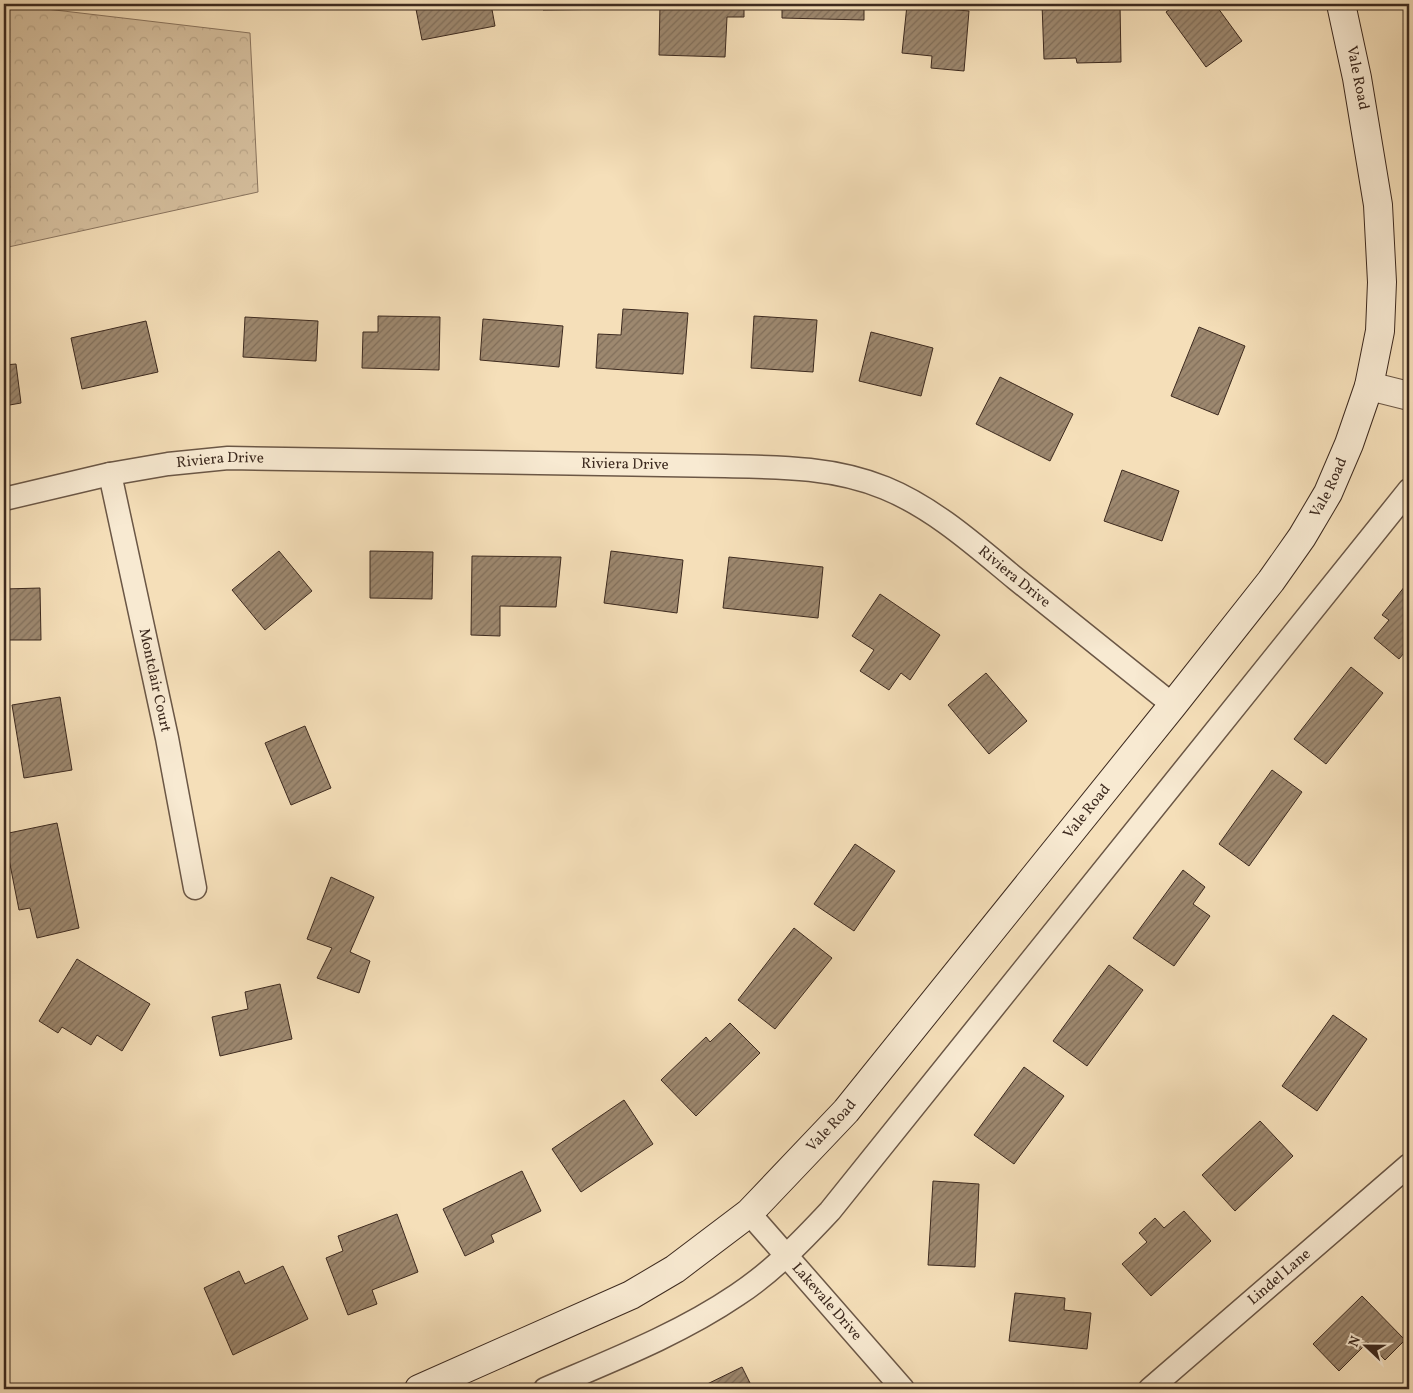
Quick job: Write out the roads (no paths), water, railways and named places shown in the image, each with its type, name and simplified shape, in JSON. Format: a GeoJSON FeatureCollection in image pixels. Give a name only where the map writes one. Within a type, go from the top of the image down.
{"type":"FeatureCollection","features":[{"type":"Feature","properties":{"kind":"main road","name":"Vale Road"},"geometry":{"type":"LineString","coordinates":[[419,1389],[631,1295],[675,1269],[749,1214],[846,1111],[1173,706],[1271,581],[1302,538],[1328,493],[1349,444],[1369,386],[1380,330],[1378,205],[1357,78],[1341,4]]}},
{"type":"Feature","properties":{"kind":"main road"},"geometry":{"type":"LineString","coordinates":[[1369,386],[1409,396]]}},
{"type":"Feature","properties":{"kind":"street","name":"Riviera Drive"},"geometry":{"type":"LineString","coordinates":[[4,499],[110,474],[168,464],[228,458],[796,468],[849,476],[886,488],[926,510],[958,533],[1173,706]]}},
{"type":"Feature","properties":{"kind":"street","name":"Montclair Court"},"geometry":{"type":"LineString","coordinates":[[110,474],[167,738],[195,888]]}},
{"type":"Feature","properties":{"kind":"street"},"geometry":{"type":"LineString","coordinates":[[545,1389],[668,1335],[737,1295],[787,1257],[830,1212],[1409,490]]}},
{"type":"Feature","properties":{"kind":"street","name":"Lindel Lane"},"geometry":{"type":"LineString","coordinates":[[1150,1389],[1409,1165]]}},
{"type":"Feature","properties":{"kind":"street","name":"Lakevale Drive"},"geometry":{"type":"LineString","coordinates":[[749,1214],[903,1389]]}}]}
